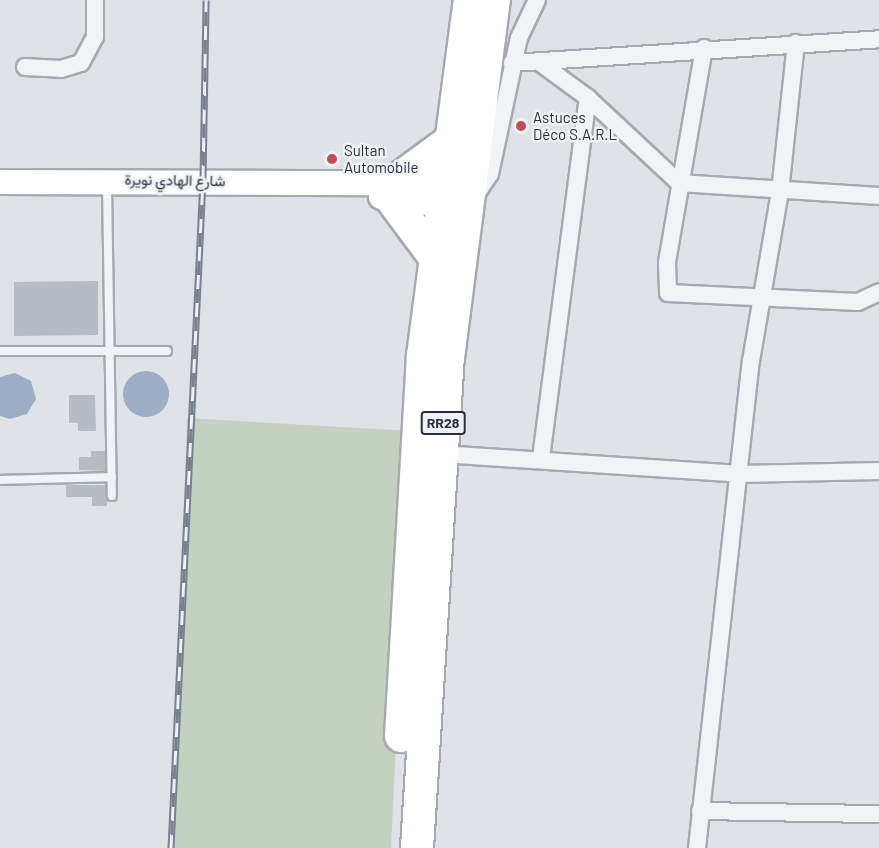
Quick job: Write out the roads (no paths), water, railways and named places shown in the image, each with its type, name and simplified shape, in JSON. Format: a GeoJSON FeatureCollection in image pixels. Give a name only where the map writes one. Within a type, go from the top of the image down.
{"type":"FeatureCollection","features":[{"type":"Feature","properties":{"kind":"highway","name":"RR28"},"geometry":{"type":"LineString","coordinates":[[397,848],[408,565],[434,256],[460,194],[453,139],[470,0]]}},
{"type":"Feature","properties":{"kind":"highway","name":"RR28"},"geometry":{"type":"LineString","coordinates":[[417,848],[441,454],[460,194],[494,0]]}},
{"type":"Feature","properties":{"kind":"highway"},"geometry":{"type":"LineString","coordinates":[[434,256],[394,191],[453,139]]}},
{"type":"Feature","properties":{"kind":"street"},"geometry":{"type":"LineString","coordinates":[[25,67],[61,69],[81,63],[95,37],[95,0]]}},
{"type":"Feature","properties":{"kind":"street"},"geometry":{"type":"LineString","coordinates":[[460,194],[490,174],[512,63],[537,0]]}},
{"type":"Feature","properties":{"kind":"street"},"geometry":{"type":"LineString","coordinates":[[512,63],[704,48],[879,39]]}},
{"type":"Feature","properties":{"kind":"street"},"geometry":{"type":"LineString","coordinates":[[697,848],[700,811],[720,685],[740,474],[780,192],[796,43]]}},
{"type":"Feature","properties":{"kind":"street"},"geometry":{"type":"LineString","coordinates":[[704,48],[679,183],[668,293],[764,301],[858,302],[879,292]]}},
{"type":"Feature","properties":{"kind":"street"},"geometry":{"type":"LineString","coordinates":[[539,62],[588,98],[679,183],[780,192],[879,196]]}},
{"type":"Feature","properties":{"kind":"street"},"geometry":{"type":"LineString","coordinates":[[541,458],[588,98]]}},
{"type":"Feature","properties":{"kind":"street","name":"شارع الهادي نويرة"},"geometry":{"type":"LineString","coordinates":[[0,182],[107,179],[351,186],[394,191],[460,194]]}},
{"type":"Feature","properties":{"kind":"street"},"geometry":{"type":"LineString","coordinates":[[441,454],[541,458],[740,474],[879,471]]}},
{"type":"Feature","properties":{"kind":"street"},"geometry":{"type":"LineString","coordinates":[[700,811],[879,814]]}},
{"type":"Feature","properties":{"kind":"lane"},"geometry":{"type":"LineString","coordinates":[[107,179],[112,496]]}},
{"type":"Feature","properties":{"kind":"lane"},"geometry":{"type":"LineString","coordinates":[[0,351],[167,351]]}},
{"type":"Feature","properties":{"kind":"lane"},"geometry":{"type":"LineString","coordinates":[[0,480],[112,477]]}},
{"type":"Feature","properties":{"kind":"water"},"geometry":{"type":"Polygon","coordinates":[[[146,371],[162,378],[169,394],[162,410],[146,417],[130,410],[123,394],[130,378],[146,371]]]}},
{"type":"Feature","properties":{"kind":"water"},"geometry":{"type":"Polygon","coordinates":[[[15,373],[31,381],[36,399],[27,414],[10,419],[0,416],[0,377],[15,373]]]}},
{"type":"Feature","properties":{"kind":"railway"},"geometry":{"type":"LineString","coordinates":[[171,848],[203,179],[206,0]]}},
{"type":"Feature","properties":{"kind":"place","name":"Astuces Déco S.A.R.L"},"geometry":{"type":"Point","coordinates":[521,126]}},
{"type":"Feature","properties":{"kind":"place","name":"Sultan Automobile"},"geometry":{"type":"Point","coordinates":[332,159]}}]}
